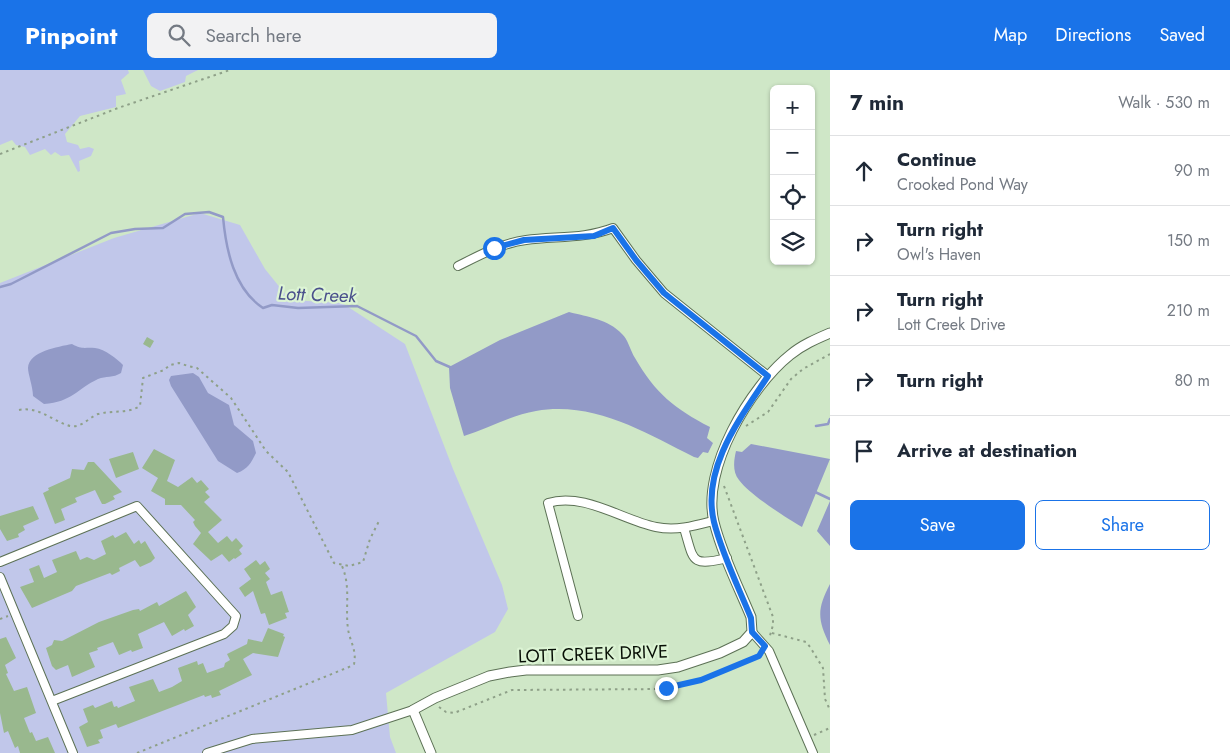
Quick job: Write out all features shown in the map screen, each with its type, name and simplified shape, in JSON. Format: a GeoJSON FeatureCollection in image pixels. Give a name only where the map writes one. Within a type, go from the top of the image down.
{"type":"FeatureCollection","features":[{"type":"Feature","properties":{"kind":"street"},"geometry":{"type":"LineString","coordinates":[[458,266],[494,248],[524,240],[594,236],[613,228],[636,260],[664,293],[768,376]]}},
{"type":"Feature","properties":{"kind":"street"},"geometry":{"type":"LineString","coordinates":[[813,753],[765,646],[752,632],[751,618],[714,521],[722,454],[735,425],[768,376],[790,354],[810,341],[830,333]]}},
{"type":"Feature","properties":{"kind":"street"},"geometry":{"type":"LineString","coordinates":[[578,616],[548,503],[561,499],[576,502],[658,527],[684,528],[714,521]]}},
{"type":"Feature","properties":{"kind":"street"},"geometry":{"type":"LineString","coordinates":[[0,562],[137,506],[236,616],[233,626],[224,634],[52,701]]}},
{"type":"Feature","properties":{"kind":"street"},"geometry":{"type":"LineString","coordinates":[[684,528],[693,557],[698,562],[705,563],[727,558]]}},
{"type":"Feature","properties":{"kind":"street"},"geometry":{"type":"LineString","coordinates":[[0,577],[73,753]]}},
{"type":"Feature","properties":{"kind":"street","name":"LOTT CREEK DRIVE"},"geometry":{"type":"LineString","coordinates":[[207,753],[252,738],[352,730],[413,710],[435,698],[489,676],[526,670],[658,670],[678,667],[720,653],[743,642],[752,632]]}},
{"type":"Feature","properties":{"kind":"street"},"geometry":{"type":"LineString","coordinates":[[413,710],[430,753]]}},
{"type":"Feature","properties":{"kind":"path"},"geometry":{"type":"LineString","coordinates":[[0,154],[118,108],[230,70]]}},
{"type":"Feature","properties":{"kind":"path"},"geometry":{"type":"LineString","coordinates":[[743,431],[747,425],[768,412],[791,379],[816,360],[830,354]]}},
{"type":"Feature","properties":{"kind":"path"},"geometry":{"type":"LineString","coordinates":[[19,410],[32,409],[70,426],[82,425],[104,412],[125,412],[140,406],[143,397],[143,378],[179,363],[197,368],[231,398],[266,451],[288,472],[330,558],[342,566],[358,565],[363,562],[379,521]]}},
{"type":"Feature","properties":{"kind":"path"},"geometry":{"type":"LineString","coordinates":[[435,698],[439,706],[446,712],[454,713],[512,690],[666,688],[701,680],[759,656],[772,633],[773,617],[718,483]]}},
{"type":"Feature","properties":{"kind":"path"},"geometry":{"type":"LineString","coordinates":[[137,753],[350,668],[354,664],[354,648],[348,627],[348,588],[342,566]]}},
{"type":"Feature","properties":{"kind":"path"},"geometry":{"type":"LineString","coordinates":[[772,633],[806,642],[810,647],[823,668],[825,700],[830,710]]}},
{"type":"Feature","properties":{"kind":"path"},"geometry":{"type":"LineString","coordinates":[[806,738],[830,728]]}},
{"type":"Feature","properties":{"kind":"shaded area"},"geometry":{"type":"Polygon","coordinates":[[[0,70],[128,70],[129,73],[121,80],[126,94],[116,96],[116,107],[80,116],[65,134],[67,142],[78,145],[80,149],[89,147],[94,149],[91,156],[79,161],[80,171],[78,172],[69,155],[61,156],[55,152],[51,155],[45,149],[30,155],[25,147],[16,145],[12,140],[0,145],[0,70]]]}},
{"type":"Feature","properties":{"kind":"shaded area"},"geometry":{"type":"Polygon","coordinates":[[[143,70],[198,70],[186,76],[185,82],[160,91],[151,86],[143,70]]]}},
{"type":"Feature","properties":{"kind":"shaded area"},"geometry":{"type":"Polygon","coordinates":[[[200,213],[240,225],[265,269],[290,300],[342,303],[405,344],[453,469],[502,585],[508,609],[495,632],[386,693],[390,737],[396,753],[0,753],[0,283],[114,238],[200,213]]]}},
{"type":"Feature","properties":{"kind":"shaded area"},"geometry":{"type":"Polygon","coordinates":[[[569,312],[604,322],[622,334],[633,355],[658,390],[686,414],[710,427],[707,438],[713,443],[708,453],[703,452],[698,458],[694,457],[618,421],[578,410],[557,409],[527,413],[464,436],[450,388],[449,367],[500,340],[569,312]]]}},
{"type":"Feature","properties":{"kind":"shaded area"},"geometry":{"type":"Polygon","coordinates":[[[72,344],[81,348],[95,348],[107,352],[123,365],[121,373],[98,379],[61,401],[44,404],[33,396],[28,371],[30,362],[45,351],[72,344]]]}},
{"type":"Feature","properties":{"kind":"shaded area"},"geometry":{"type":"Polygon","coordinates":[[[193,373],[199,377],[208,393],[229,405],[234,425],[253,441],[256,453],[244,470],[237,473],[218,461],[171,386],[169,380],[171,376],[193,373]]]}},
{"type":"Feature","properties":{"kind":"shaded area"},"geometry":{"type":"Polygon","coordinates":[[[751,444],[830,459],[802,527],[759,499],[737,477],[734,466],[736,451],[742,452],[751,444]]]}},
{"type":"Feature","properties":{"kind":"shaded area"},"geometry":{"type":"Polygon","coordinates":[[[830,501],[830,546],[817,531],[830,501]]]}},
{"type":"Feature","properties":{"kind":"shaded area"},"geometry":{"type":"Polygon","coordinates":[[[830,584],[830,645],[820,614],[823,600],[830,584]]]}},
{"type":"Feature","properties":{"kind":"building"},"geometry":{"type":"Polygon","coordinates":[[[147,337],[154,341],[150,348],[143,344],[147,337]]]}},
{"type":"Feature","properties":{"kind":"building"},"geometry":{"type":"Polygon","coordinates":[[[154,449],[175,460],[167,481],[178,487],[192,477],[197,483],[201,480],[209,489],[205,492],[210,497],[204,502],[222,520],[208,532],[218,543],[227,536],[232,542],[236,538],[243,546],[239,550],[242,554],[229,562],[222,554],[211,561],[193,544],[201,533],[193,522],[195,520],[181,505],[165,505],[165,499],[151,491],[158,478],[142,468],[154,449]]]}},
{"type":"Feature","properties":{"kind":"building"},"geometry":{"type":"Polygon","coordinates":[[[133,452],[139,469],[116,478],[109,459],[133,452]]]}},
{"type":"Feature","properties":{"kind":"building"},"geometry":{"type":"Polygon","coordinates":[[[88,462],[94,462],[122,492],[113,496],[115,499],[105,504],[102,504],[95,490],[75,498],[77,502],[61,509],[65,520],[55,524],[43,493],[49,490],[48,488],[70,478],[72,469],[84,470],[88,462]]]}},
{"type":"Feature","properties":{"kind":"building"},"geometry":{"type":"Polygon","coordinates":[[[33,506],[39,519],[23,526],[25,530],[18,534],[19,537],[7,541],[0,529],[0,516],[33,506]]]}},
{"type":"Feature","properties":{"kind":"building"},"geometry":{"type":"Polygon","coordinates":[[[126,532],[134,544],[139,540],[141,544],[145,541],[155,558],[151,562],[140,567],[135,560],[119,568],[120,571],[112,575],[110,573],[76,586],[72,591],[32,608],[20,587],[34,582],[29,569],[39,565],[44,578],[57,572],[52,560],[76,551],[80,560],[87,557],[94,560],[106,554],[101,541],[113,535],[115,538],[126,532]]]}},
{"type":"Feature","properties":{"kind":"building"},"geometry":{"type":"Polygon","coordinates":[[[256,560],[260,565],[265,561],[270,569],[265,573],[270,579],[266,582],[271,595],[282,591],[289,612],[285,613],[287,618],[269,625],[265,613],[261,614],[253,591],[245,597],[239,588],[251,579],[244,569],[256,560]]]}},
{"type":"Feature","properties":{"kind":"building"},"geometry":{"type":"Polygon","coordinates":[[[186,591],[196,607],[188,615],[194,626],[172,636],[164,622],[138,634],[143,648],[119,655],[113,642],[97,648],[98,650],[89,653],[95,667],[72,677],[68,665],[56,670],[52,666],[46,648],[52,645],[54,640],[62,641],[99,622],[133,610],[139,609],[140,611],[157,602],[159,606],[186,591]]]}},
{"type":"Feature","properties":{"kind":"building"},"geometry":{"type":"Polygon","coordinates":[[[268,628],[284,634],[283,636],[285,637],[278,657],[253,653],[243,659],[252,675],[219,691],[221,695],[212,698],[211,695],[205,697],[204,695],[118,728],[116,724],[100,730],[103,738],[98,740],[100,743],[87,747],[79,727],[88,722],[83,709],[93,705],[95,708],[112,701],[114,707],[117,706],[118,708],[135,701],[129,687],[153,679],[159,692],[172,687],[182,681],[178,668],[197,661],[198,665],[203,663],[207,673],[224,667],[225,663],[230,660],[227,654],[247,644],[248,639],[262,642],[268,628]]]}},
{"type":"Feature","properties":{"kind":"building"},"geometry":{"type":"Polygon","coordinates":[[[6,637],[16,658],[5,665],[8,673],[6,674],[14,691],[27,687],[36,713],[24,718],[30,733],[32,732],[36,741],[48,737],[55,753],[20,753],[18,746],[15,748],[8,731],[4,733],[0,713],[0,639],[6,637]]]}},
{"type":"Feature","properties":{"kind":"waterway","name":"Lott Creek"},"geometry":{"type":"LineString","coordinates":[[0,287],[11,284],[111,233],[135,229],[163,228],[185,214],[209,212],[223,217],[229,255],[238,280],[253,300],[263,308],[272,305],[298,308],[357,306],[416,336],[436,361],[452,368]]}},
{"type":"Feature","properties":{"kind":"waterway","name":"Lott Creek"},"geometry":{"type":"LineString","coordinates":[[816,426],[828,424],[830,419]]}},
{"type":"Feature","properties":{"kind":"waterway"},"geometry":{"type":"LineString","coordinates":[[813,491],[830,499]]}},
{"type":"Feature","properties":{"kind":"route"},"geometry":{"type":"LineString","coordinates":[[494,248],[524,240],[594,236],[613,228],[636,260],[664,293],[768,376],[735,425],[722,454],[714,482],[713,500],[714,521],[751,618],[752,632],[765,646],[759,656],[701,680],[666,688]]}}]}
